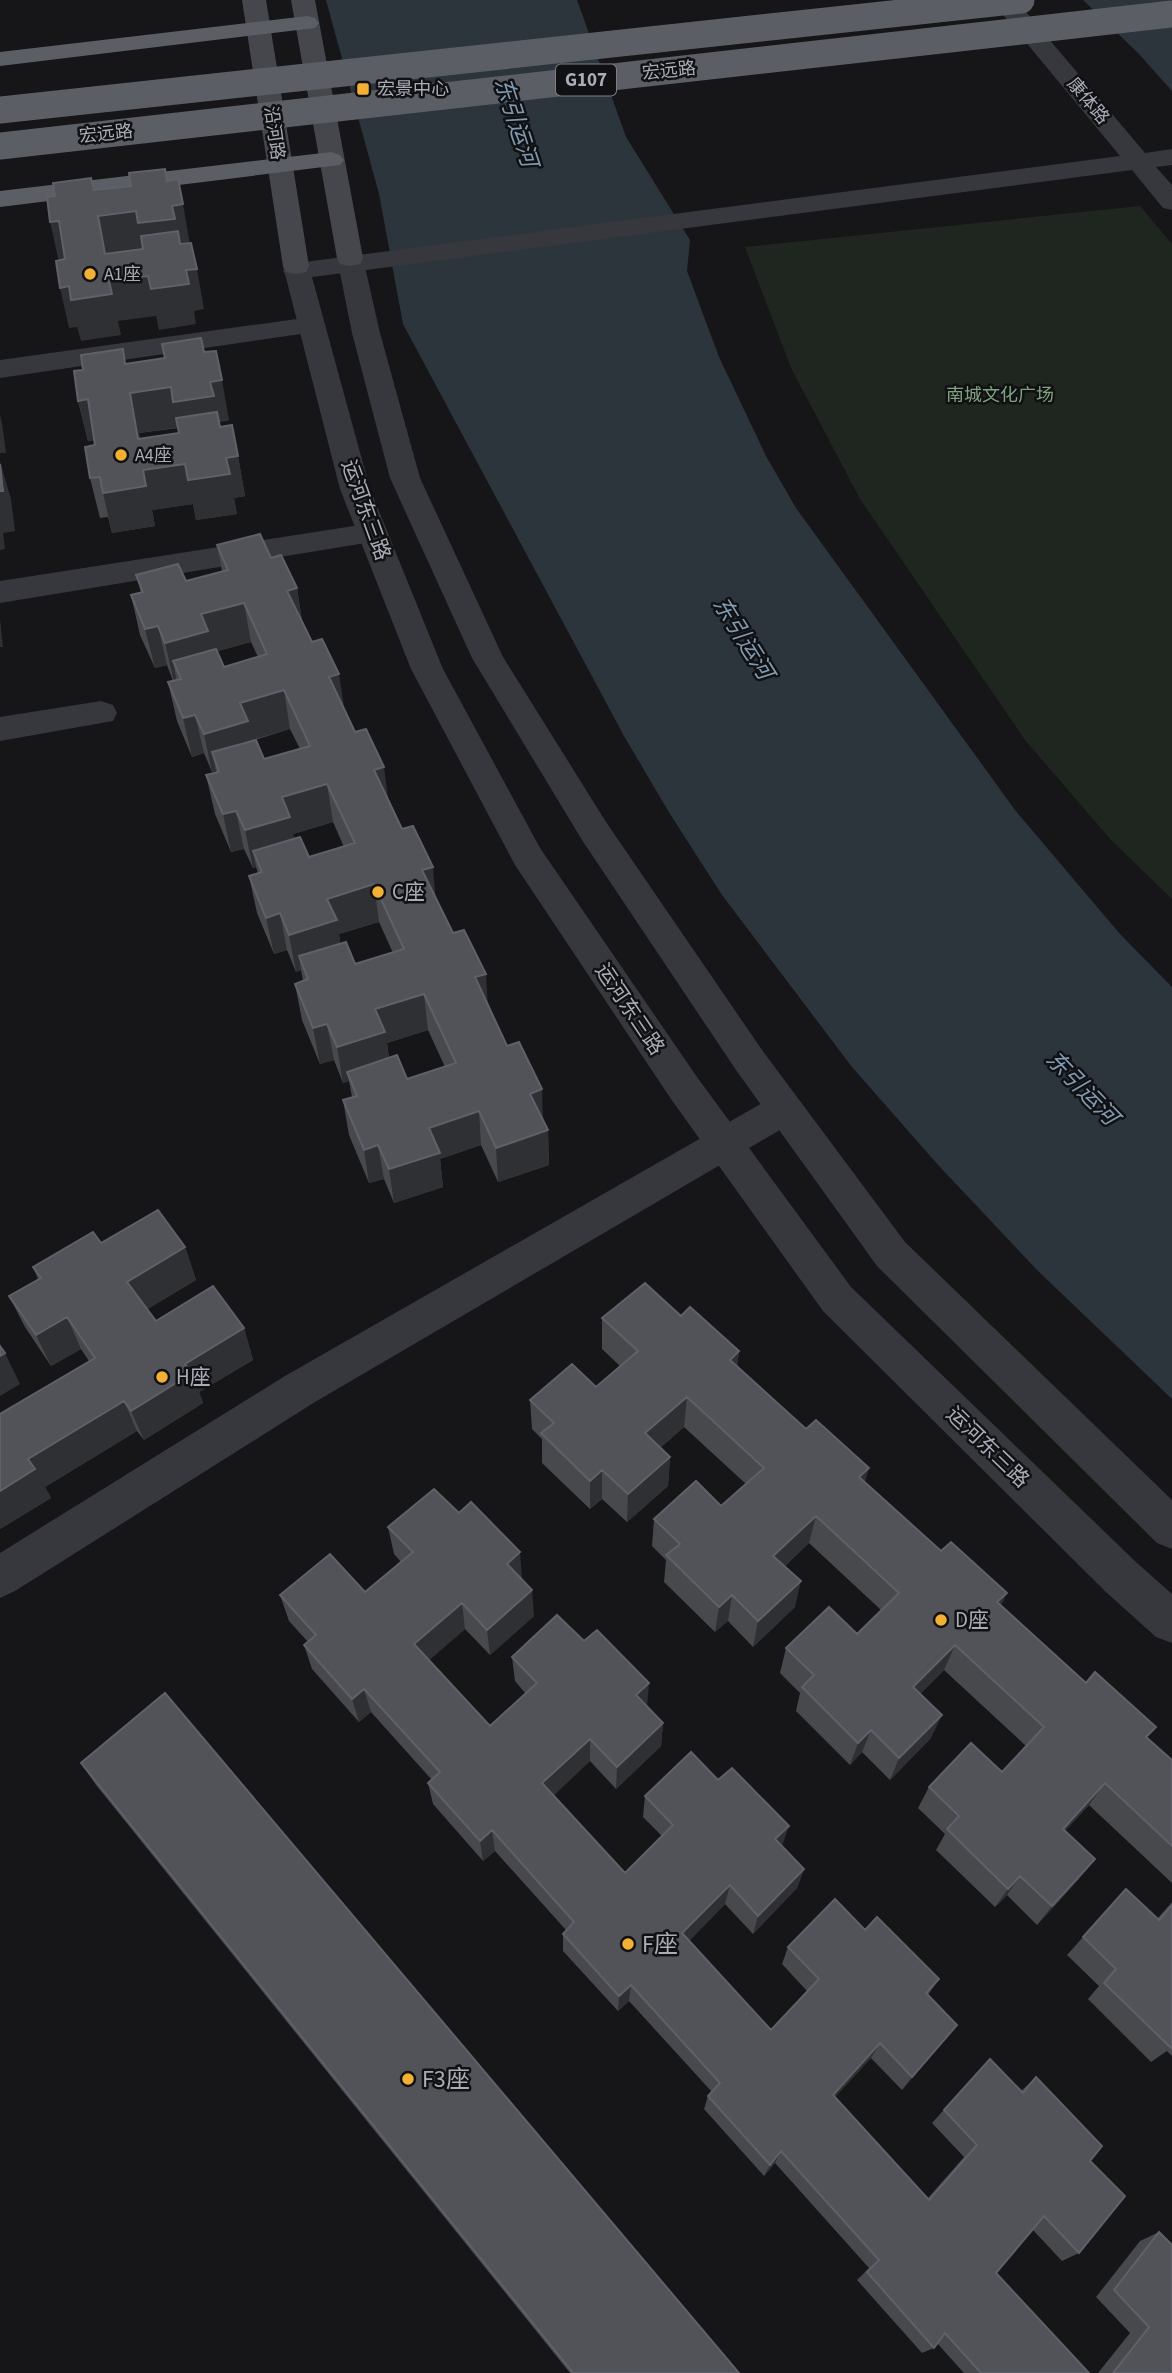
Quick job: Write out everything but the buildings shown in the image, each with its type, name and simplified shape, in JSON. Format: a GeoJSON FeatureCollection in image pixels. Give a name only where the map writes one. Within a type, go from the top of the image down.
{"type":"FeatureCollection","features":[{"type":"Feature","properties":{"kind":"highway","name":"宏远路"},"geometry":{"type":"LineString","coordinates":[[0,110],[1021,0]]}},
{"type":"Feature","properties":{"kind":"highway"},"geometry":{"type":"LineString","coordinates":[[0,59],[259,28],[305,12]]}},
{"type":"Feature","properties":{"kind":"highway","name":"宏远路"},"geometry":{"type":"LineString","coordinates":[[0,146],[1172,14]]}},
{"type":"Feature","properties":{"kind":"highway"},"geometry":{"type":"LineString","coordinates":[[0,199],[331,160]]}},
{"type":"Feature","properties":{"kind":"main road","name":"沿河路"},"geometry":{"type":"LineString","coordinates":[[254,0],[296,268]]}},
{"type":"Feature","properties":{"kind":"main road"},"geometry":{"type":"LineString","coordinates":[[305,12],[331,160],[362,261]]}},
{"type":"Feature","properties":{"kind":"street","name":"康体路"},"geometry":{"type":"LineString","coordinates":[[1003,0],[1172,202]]}},
{"type":"Feature","properties":{"kind":"street"},"geometry":{"type":"LineString","coordinates":[[296,268],[1172,157]]}},
{"type":"Feature","properties":{"kind":"street"},"geometry":{"type":"LineString","coordinates":[[362,261],[366,333],[405,478],[488,658],[594,831],[784,1109],[891,1254],[1172,1529]]}},
{"type":"Feature","properties":{"kind":"street","name":"运河东三路"},"geometry":{"type":"LineString","coordinates":[[296,268],[355,489],[428,669],[527,856],[724,1143],[837,1299],[1122,1578],[1172,1622]]}},
{"type":"Feature","properties":{"kind":"street"},"geometry":{"type":"LineString","coordinates":[[0,369],[311,325]]}},
{"type":"Feature","properties":{"kind":"street"},"geometry":{"type":"LineString","coordinates":[[0,592],[373,533]]}},
{"type":"Feature","properties":{"kind":"street"},"geometry":{"type":"LineString","coordinates":[[0,729],[101,713]]}},
{"type":"Feature","properties":{"kind":"street"},"geometry":{"type":"LineString","coordinates":[[0,1577],[300,1389],[784,1109]]}},
{"type":"Feature","properties":{"kind":"green space","name":"南城文化广场"},"geometry":{"type":"Polygon","coordinates":[[[1140,206],[1172,244],[1172,899],[1111,840],[1025,740],[860,499],[791,368],[745,247],[1140,206]]]}},
{"type":"Feature","properties":{"kind":"water","name":"东引运河"},"geometry":{"type":"Polygon","coordinates":[[[326,0],[577,0],[626,137],[690,240],[687,271],[719,357],[766,456],[796,508],[1015,810],[1120,934],[1172,987],[1172,1399],[1037,1270],[939,1166],[852,1067],[722,895],[670,814],[624,736],[403,324],[379,194],[326,0]]]}},
{"type":"Feature","properties":{"kind":"water"},"geometry":{"type":"Polygon","coordinates":[[[1083,0],[1172,0],[1172,91],[1139,54],[1083,0]]]}},
{"type":"Feature","properties":{"kind":"place","name":"宏景中心"},"geometry":{"type":"Point","coordinates":[363,89]}},
{"type":"Feature","properties":{"kind":"place","name":"A1座"},"geometry":{"type":"Point","coordinates":[90,274]}},
{"type":"Feature","properties":{"kind":"place","name":"A4座"},"geometry":{"type":"Point","coordinates":[121,455]}},
{"type":"Feature","properties":{"kind":"place","name":"C座"},"geometry":{"type":"Point","coordinates":[378,892]}},
{"type":"Feature","properties":{"kind":"place","name":"H座"},"geometry":{"type":"Point","coordinates":[162,1377]}},
{"type":"Feature","properties":{"kind":"place","name":"D座"},"geometry":{"type":"Point","coordinates":[941,1620]}},
{"type":"Feature","properties":{"kind":"place","name":"F座"},"geometry":{"type":"Point","coordinates":[628,1944]}},
{"type":"Feature","properties":{"kind":"place","name":"F3座"},"geometry":{"type":"Point","coordinates":[408,2079]}}]}
